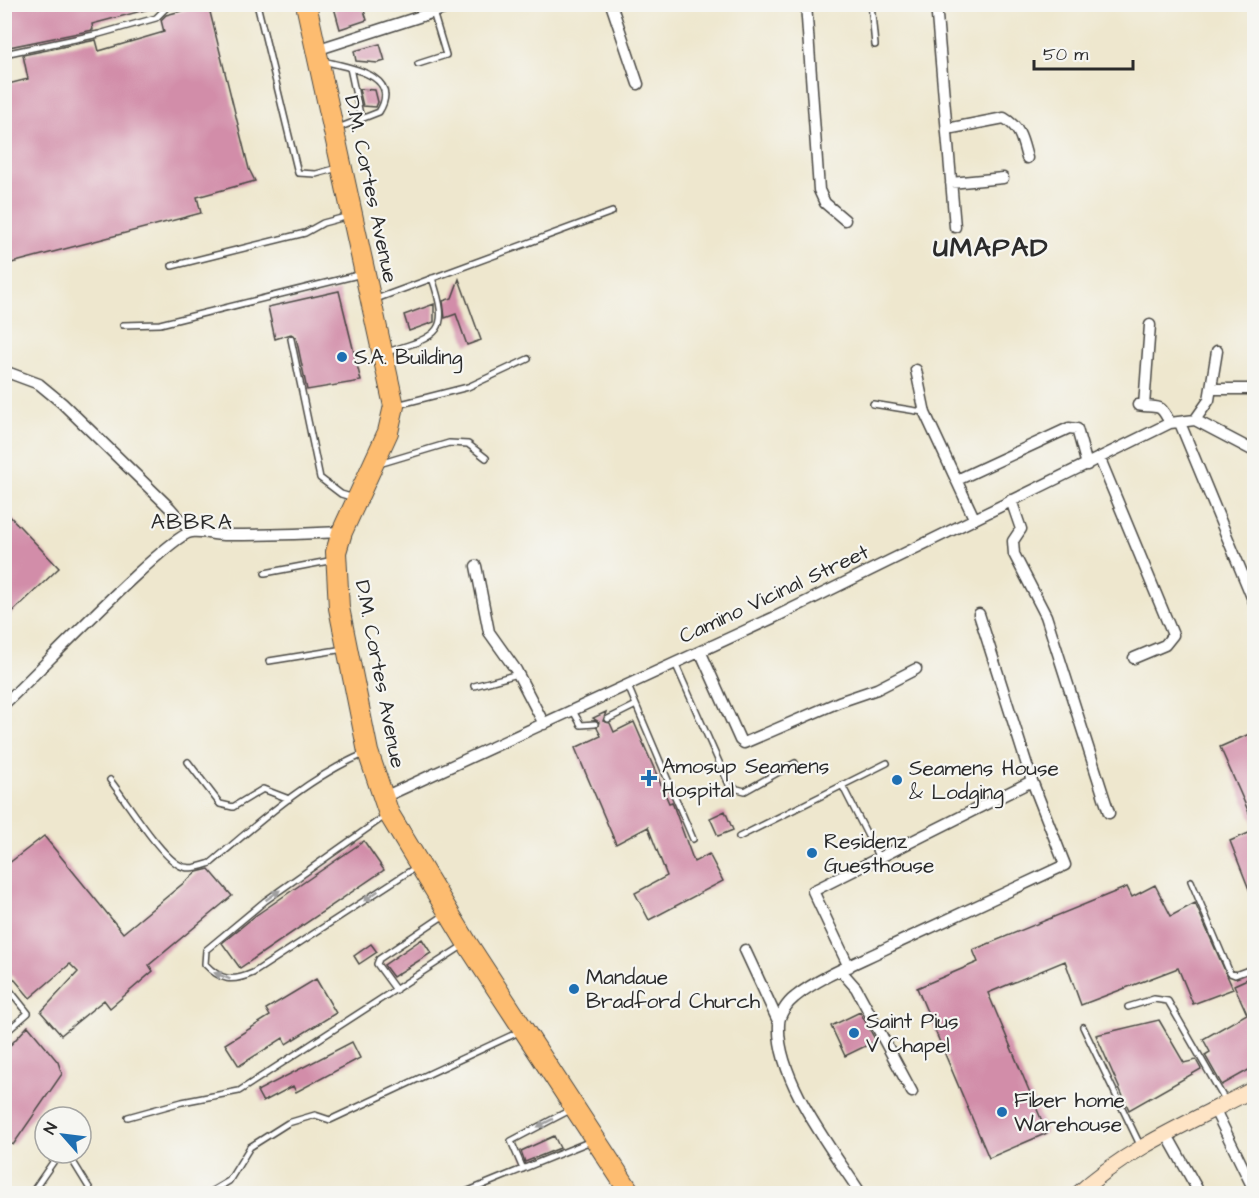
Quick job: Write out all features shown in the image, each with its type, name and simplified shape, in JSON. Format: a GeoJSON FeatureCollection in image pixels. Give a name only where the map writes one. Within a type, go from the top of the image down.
{"type":"FeatureCollection","features":[{"type":"Feature","properties":{"kind":"highway","name":"D.M. Cortes Avenue"},"geometry":{"type":"LineString","coordinates":[[306,4],[394,406],[388,432],[342,532],[336,560],[339,608],[368,752],[386,806],[467,943],[631,1194]]}},
{"type":"Feature","properties":{"kind":"street"},"geometry":{"type":"LineString","coordinates":[[317,55],[459,4]]}},
{"type":"Feature","properties":{"kind":"street"},"geometry":{"type":"LineString","coordinates":[[611,4],[638,84]]}},
{"type":"Feature","properties":{"kind":"street"},"geometry":{"type":"LineString","coordinates":[[806,4],[819,190],[825,204],[845,220]]}},
{"type":"Feature","properties":{"kind":"street"},"geometry":{"type":"LineString","coordinates":[[936,4],[955,227]]}},
{"type":"Feature","properties":{"kind":"street"},"geometry":{"type":"LineString","coordinates":[[947,129],[1004,118],[1015,124],[1020,132],[1027,158]]}},
{"type":"Feature","properties":{"kind":"street"},"geometry":{"type":"LineString","coordinates":[[951,183],[1003,178]]}},
{"type":"Feature","properties":{"kind":"street"},"geometry":{"type":"LineString","coordinates":[[1150,325],[1141,406],[1158,406],[1175,423],[1254,602]]}},
{"type":"Feature","properties":{"kind":"street"},"geometry":{"type":"LineString","coordinates":[[1216,351],[1212,389],[1202,414],[1195,420],[1254,451]]}},
{"type":"Feature","properties":{"kind":"street"},"geometry":{"type":"LineString","coordinates":[[916,370],[925,413],[974,518]]}},
{"type":"Feature","properties":{"kind":"street"},"geometry":{"type":"LineString","coordinates":[[4,371],[39,384],[62,403],[171,508],[190,531]]}},
{"type":"Feature","properties":{"kind":"street"},"geometry":{"type":"LineString","coordinates":[[1212,389],[1254,389]]}},
{"type":"Feature","properties":{"kind":"street","name":"Camino Vicinal Street"},"geometry":{"type":"LineString","coordinates":[[386,806],[572,709],[700,652],[1011,500],[1175,423],[1195,420]]}},
{"type":"Feature","properties":{"kind":"street"},"geometry":{"type":"LineString","coordinates":[[957,480],[1070,428],[1077,429],[1087,465]]}},
{"type":"Feature","properties":{"kind":"street"},"geometry":{"type":"LineString","coordinates":[[1100,459],[1173,635],[1165,645],[1134,658]]}},
{"type":"Feature","properties":{"kind":"street"},"geometry":{"type":"LineString","coordinates":[[1011,500],[1021,529],[1013,541],[1014,554],[1046,616],[1109,813]]}},
{"type":"Feature","properties":{"kind":"street"},"geometry":{"type":"LineString","coordinates":[[4,704],[164,548],[190,531],[240,535],[342,532]]}},
{"type":"Feature","properties":{"kind":"street"},"geometry":{"type":"LineString","coordinates":[[476,566],[489,632],[518,674],[544,724]]}},
{"type":"Feature","properties":{"kind":"street"},"geometry":{"type":"LineString","coordinates":[[778,1021],[794,997],[845,969],[1065,865],[1032,781],[979,614]]}},
{"type":"Feature","properties":{"kind":"street"},"geometry":{"type":"LineString","coordinates":[[700,652],[740,740],[744,743],[838,702],[877,689],[916,669]]}},
{"type":"Feature","properties":{"kind":"street"},"geometry":{"type":"LineString","coordinates":[[912,1092],[845,969],[813,891],[879,860],[1032,781]]}},
{"type":"Feature","properties":{"kind":"street"},"geometry":{"type":"LineString","coordinates":[[745,950],[778,1021],[790,1078],[807,1111],[861,1194]]}},
{"type":"Feature","properties":{"kind":"street"},"geometry":{"type":"LineString","coordinates":[[1078,1194],[1093,1188],[1142,1148],[1254,1089]]}},
{"type":"Feature","properties":{"kind":"street"},"geometry":{"type":"LineString","coordinates":[[1221,1107],[1254,1190]]}},
{"type":"Feature","properties":{"kind":"street"},"geometry":{"type":"LineString","coordinates":[[1167,1135],[1200,1194]]}},
{"type":"Feature","properties":{"kind":"lane"},"geometry":{"type":"LineString","coordinates":[[4,54],[99,34],[156,18],[170,4]]}},
{"type":"Feature","properties":{"kind":"lane"},"geometry":{"type":"LineString","coordinates":[[257,4],[298,173],[316,174],[342,167]]}},
{"type":"Feature","properties":{"kind":"lane"},"geometry":{"type":"LineString","coordinates":[[871,4],[875,45]]}},
{"type":"Feature","properties":{"kind":"lane"},"geometry":{"type":"LineString","coordinates":[[418,64],[446,55],[433,12]]}},
{"type":"Feature","properties":{"kind":"lane"},"geometry":{"type":"LineString","coordinates":[[317,55],[369,73],[379,81],[384,92],[379,112],[334,130]]}},
{"type":"Feature","properties":{"kind":"lane"},"geometry":{"type":"LineString","coordinates":[[350,68],[361,119]]}},
{"type":"Feature","properties":{"kind":"lane"},"geometry":{"type":"LineString","coordinates":[[372,301],[612,212]]}},
{"type":"Feature","properties":{"kind":"lane"},"geometry":{"type":"LineString","coordinates":[[172,266],[305,233],[323,223],[353,216]]}},
{"type":"Feature","properties":{"kind":"lane"},"geometry":{"type":"LineString","coordinates":[[123,325],[160,324],[365,273]]}},
{"type":"Feature","properties":{"kind":"lane"},"geometry":{"type":"LineString","coordinates":[[383,353],[414,344],[436,332],[441,324],[442,315],[432,278]]}},
{"type":"Feature","properties":{"kind":"lane"},"geometry":{"type":"LineString","coordinates":[[291,339],[320,478],[341,494],[358,499]]}},
{"type":"Feature","properties":{"kind":"lane"},"geometry":{"type":"LineString","coordinates":[[394,406],[468,387],[528,359]]}},
{"type":"Feature","properties":{"kind":"lane"},"geometry":{"type":"LineString","coordinates":[[873,404],[925,413]]}},
{"type":"Feature","properties":{"kind":"lane"},"geometry":{"type":"LineString","coordinates":[[373,465],[449,443],[468,444],[486,458]]}},
{"type":"Feature","properties":{"kind":"lane"},"geometry":{"type":"LineString","coordinates":[[265,573],[336,560]]}},
{"type":"Feature","properties":{"kind":"lane"},"geometry":{"type":"LineString","coordinates":[[269,661],[347,648]]}},
{"type":"Feature","properties":{"kind":"lane"},"geometry":{"type":"LineString","coordinates":[[675,662],[730,787],[745,791],[795,763]]}},
{"type":"Feature","properties":{"kind":"lane"},"geometry":{"type":"LineString","coordinates":[[474,686],[518,674]]}},
{"type":"Feature","properties":{"kind":"lane"},"geometry":{"type":"LineString","coordinates":[[627,684],[693,839]]}},
{"type":"Feature","properties":{"kind":"lane"},"geometry":{"type":"LineString","coordinates":[[608,719],[636,705]]}},
{"type":"Feature","properties":{"kind":"lane"},"geometry":{"type":"LineString","coordinates":[[572,709],[581,725],[595,724]]}},
{"type":"Feature","properties":{"kind":"lane"},"geometry":{"type":"LineString","coordinates":[[110,780],[167,855],[180,866],[196,868],[211,863],[289,799],[345,762],[368,752]]}},
{"type":"Feature","properties":{"kind":"lane"},"geometry":{"type":"LineString","coordinates":[[188,762],[220,804],[227,807],[232,807],[263,789],[289,799]]}},
{"type":"Feature","properties":{"kind":"lane"},"geometry":{"type":"LineString","coordinates":[[739,837],[887,763]]}},
{"type":"Feature","properties":{"kind":"lane"},"geometry":{"type":"LineString","coordinates":[[842,785],[879,860]]}},
{"type":"Feature","properties":{"kind":"lane"},"geometry":{"type":"LineString","coordinates":[[386,806],[375,822],[215,940],[206,950],[205,964],[225,979],[238,980],[253,974],[420,864]]}},
{"type":"Feature","properties":{"kind":"lane"},"geometry":{"type":"LineString","coordinates":[[1191,880],[1230,973],[1235,975],[1254,968]]}},
{"type":"Feature","properties":{"kind":"lane"},"geometry":{"type":"LineString","coordinates":[[396,990],[377,964],[379,959],[449,912]]}},
{"type":"Feature","properties":{"kind":"lane"},"geometry":{"type":"LineString","coordinates":[[128,1117],[182,1102],[239,1091],[467,943]]}},
{"type":"Feature","properties":{"kind":"lane"},"geometry":{"type":"LineString","coordinates":[[4,983],[28,1013],[4,1034]]}},
{"type":"Feature","properties":{"kind":"lane"},"geometry":{"type":"LineString","coordinates":[[1128,1007],[1154,999],[1168,1001],[1221,1107]]}},
{"type":"Feature","properties":{"kind":"lane"},"geometry":{"type":"LineString","coordinates":[[1083,1028],[1142,1148]]}},
{"type":"Feature","properties":{"kind":"lane"},"geometry":{"type":"LineString","coordinates":[[207,1194],[229,1181],[250,1147],[288,1123],[315,1115],[330,1120],[525,1029]]}},
{"type":"Feature","properties":{"kind":"lane"},"geometry":{"type":"LineString","coordinates":[[523,1169],[511,1141],[576,1107]]}},
{"type":"Feature","properties":{"kind":"lane"},"geometry":{"type":"LineString","coordinates":[[461,1194],[596,1139]]}},
{"type":"Feature","properties":{"kind":"lane"},"geometry":{"type":"LineString","coordinates":[[31,1194],[58,1155],[63,1154],[69,1155],[93,1194]]}},
{"type":"Feature","properties":{"kind":"building"},"geometry":{"type":"Polygon","coordinates":[[[16,4],[153,4],[153,8],[92,24],[93,30],[4,48],[4,7],[16,4]]]}},
{"type":"Feature","properties":{"kind":"building"},"geometry":{"type":"Polygon","coordinates":[[[208,4],[249,169],[255,181],[197,197],[201,213],[4,265],[4,191],[8,191],[4,179],[4,85],[28,79],[23,55],[96,40],[99,51],[164,32],[161,20],[166,15],[208,4]]]}},
{"type":"Feature","properties":{"kind":"building"},"geometry":{"type":"Polygon","coordinates":[[[333,4],[362,4],[367,20],[340,29],[333,4]]]}},
{"type":"Feature","properties":{"kind":"building"},"geometry":{"type":"Polygon","coordinates":[[[380,44],[385,61],[378,63],[356,61],[354,51],[380,44]]]}},
{"type":"Feature","properties":{"kind":"building"},"geometry":{"type":"Polygon","coordinates":[[[359,89],[375,90],[378,102],[376,107],[363,106],[359,89]]]}},
{"type":"Feature","properties":{"kind":"building"},"geometry":{"type":"Polygon","coordinates":[[[459,279],[481,340],[467,345],[456,314],[445,318],[443,301],[452,298],[459,279]]]}},
{"type":"Feature","properties":{"kind":"building"},"geometry":{"type":"Polygon","coordinates":[[[339,291],[361,381],[307,390],[296,337],[291,334],[275,339],[268,307],[339,291]]]}},
{"type":"Feature","properties":{"kind":"building"},"geometry":{"type":"Polygon","coordinates":[[[434,304],[434,322],[409,331],[404,315],[434,304]]]}},
{"type":"Feature","properties":{"kind":"building"},"geometry":{"type":"Polygon","coordinates":[[[4,510],[59,568],[4,620],[4,510]]]}},
{"type":"Feature","properties":{"kind":"building"},"geometry":{"type":"Polygon","coordinates":[[[606,712],[603,721],[610,723],[614,732],[634,722],[669,803],[672,802],[694,862],[709,854],[723,881],[649,920],[635,893],[667,876],[648,827],[616,844],[575,748],[601,736],[597,728],[599,722],[593,718],[606,712]]]}},
{"type":"Feature","properties":{"kind":"building"},"geometry":{"type":"Polygon","coordinates":[[[1254,732],[1254,824],[1220,747],[1254,732]]]}},
{"type":"Feature","properties":{"kind":"building"},"geometry":{"type":"Polygon","coordinates":[[[725,811],[733,830],[718,836],[710,818],[725,811]]]}},
{"type":"Feature","properties":{"kind":"building"},"geometry":{"type":"Polygon","coordinates":[[[1251,832],[1254,842],[1254,902],[1230,841],[1251,832]]]}},
{"type":"Feature","properties":{"kind":"building"},"geometry":{"type":"Polygon","coordinates":[[[44,836],[123,933],[197,872],[209,869],[232,896],[149,965],[153,971],[110,1008],[104,1000],[61,1035],[41,1012],[78,972],[70,964],[30,998],[4,967],[4,867],[44,836]]]}},
{"type":"Feature","properties":{"kind":"building"},"geometry":{"type":"Polygon","coordinates":[[[364,841],[384,870],[240,968],[222,943],[255,916],[364,841]]]}},
{"type":"Feature","properties":{"kind":"building"},"geometry":{"type":"Polygon","coordinates":[[[1155,885],[1171,916],[1195,903],[1233,989],[1193,1004],[1178,968],[1081,1005],[1065,961],[988,993],[1047,1133],[989,1158],[917,988],[978,962],[973,950],[1127,887],[1132,897],[1155,885]]]}},
{"type":"Feature","properties":{"kind":"building"},"geometry":{"type":"Polygon","coordinates":[[[422,939],[431,953],[393,977],[384,965],[422,939]]]}},
{"type":"Feature","properties":{"kind":"building"},"geometry":{"type":"Polygon","coordinates":[[[371,944],[377,952],[359,964],[354,956],[371,944]]]}},
{"type":"Feature","properties":{"kind":"building"},"geometry":{"type":"Polygon","coordinates":[[[1254,976],[1254,1067],[1222,1085],[1205,1055],[1210,1052],[1203,1039],[1247,1014],[1234,985],[1254,976]]]}},
{"type":"Feature","properties":{"kind":"building"},"geometry":{"type":"Polygon","coordinates":[[[316,979],[336,1013],[286,1044],[283,1038],[239,1066],[225,1044],[270,1016],[266,1009],[316,979]]]}},
{"type":"Feature","properties":{"kind":"building","name":"Saint Pius V Chapel"},"geometry":{"type":"Polygon","coordinates":[[[860,1012],[876,1041],[845,1056],[831,1026],[860,1012]]]}},
{"type":"Feature","properties":{"kind":"building"},"geometry":{"type":"Polygon","coordinates":[[[1159,1020],[1184,1063],[1196,1060],[1201,1069],[1129,1110],[1096,1035],[1159,1020]]]}},
{"type":"Feature","properties":{"kind":"building"},"geometry":{"type":"Polygon","coordinates":[[[28,1026],[58,1062],[62,1074],[41,1105],[33,1105],[33,1116],[13,1145],[4,1138],[4,1052],[28,1026]]]}},
{"type":"Feature","properties":{"kind":"building"},"geometry":{"type":"Polygon","coordinates":[[[352,1042],[360,1058],[296,1092],[293,1086],[263,1102],[257,1091],[352,1042]]]}},
{"type":"Feature","properties":{"kind":"building"},"geometry":{"type":"Polygon","coordinates":[[[554,1136],[560,1148],[525,1162],[521,1151],[554,1136]]]}},
{"type":"Feature","properties":{"kind":"place","name":"S.A. Building"},"geometry":{"type":"Point","coordinates":[342,357]}},
{"type":"Feature","properties":{"kind":"place","name":"Amosup Seamens Hospital"},"geometry":{"type":"Point","coordinates":[649,778]}},
{"type":"Feature","properties":{"kind":"place","name":"Seamens House & Lodging"},"geometry":{"type":"Point","coordinates":[897,780]}},
{"type":"Feature","properties":{"kind":"place","name":"Residenz Guesthouse"},"geometry":{"type":"Point","coordinates":[812,853]}},
{"type":"Feature","properties":{"kind":"place","name":"Mandaue Bradford Church"},"geometry":{"type":"Point","coordinates":[574,989]}},
{"type":"Feature","properties":{"kind":"place","name":"Saint Pius V Chapel"},"geometry":{"type":"Point","coordinates":[854,1033]}},
{"type":"Feature","properties":{"kind":"place","name":"Fiber home Warehouse"},"geometry":{"type":"Point","coordinates":[1002,1112]}},
{"type":"Feature","properties":{"kind":"district","name":"UMAPAD"},"geometry":{"type":"Point","coordinates":[991,248]}},
{"type":"Feature","properties":{"kind":"district","name":"ABBRA"},"geometry":{"type":"Point","coordinates":[192,522]}}]}
